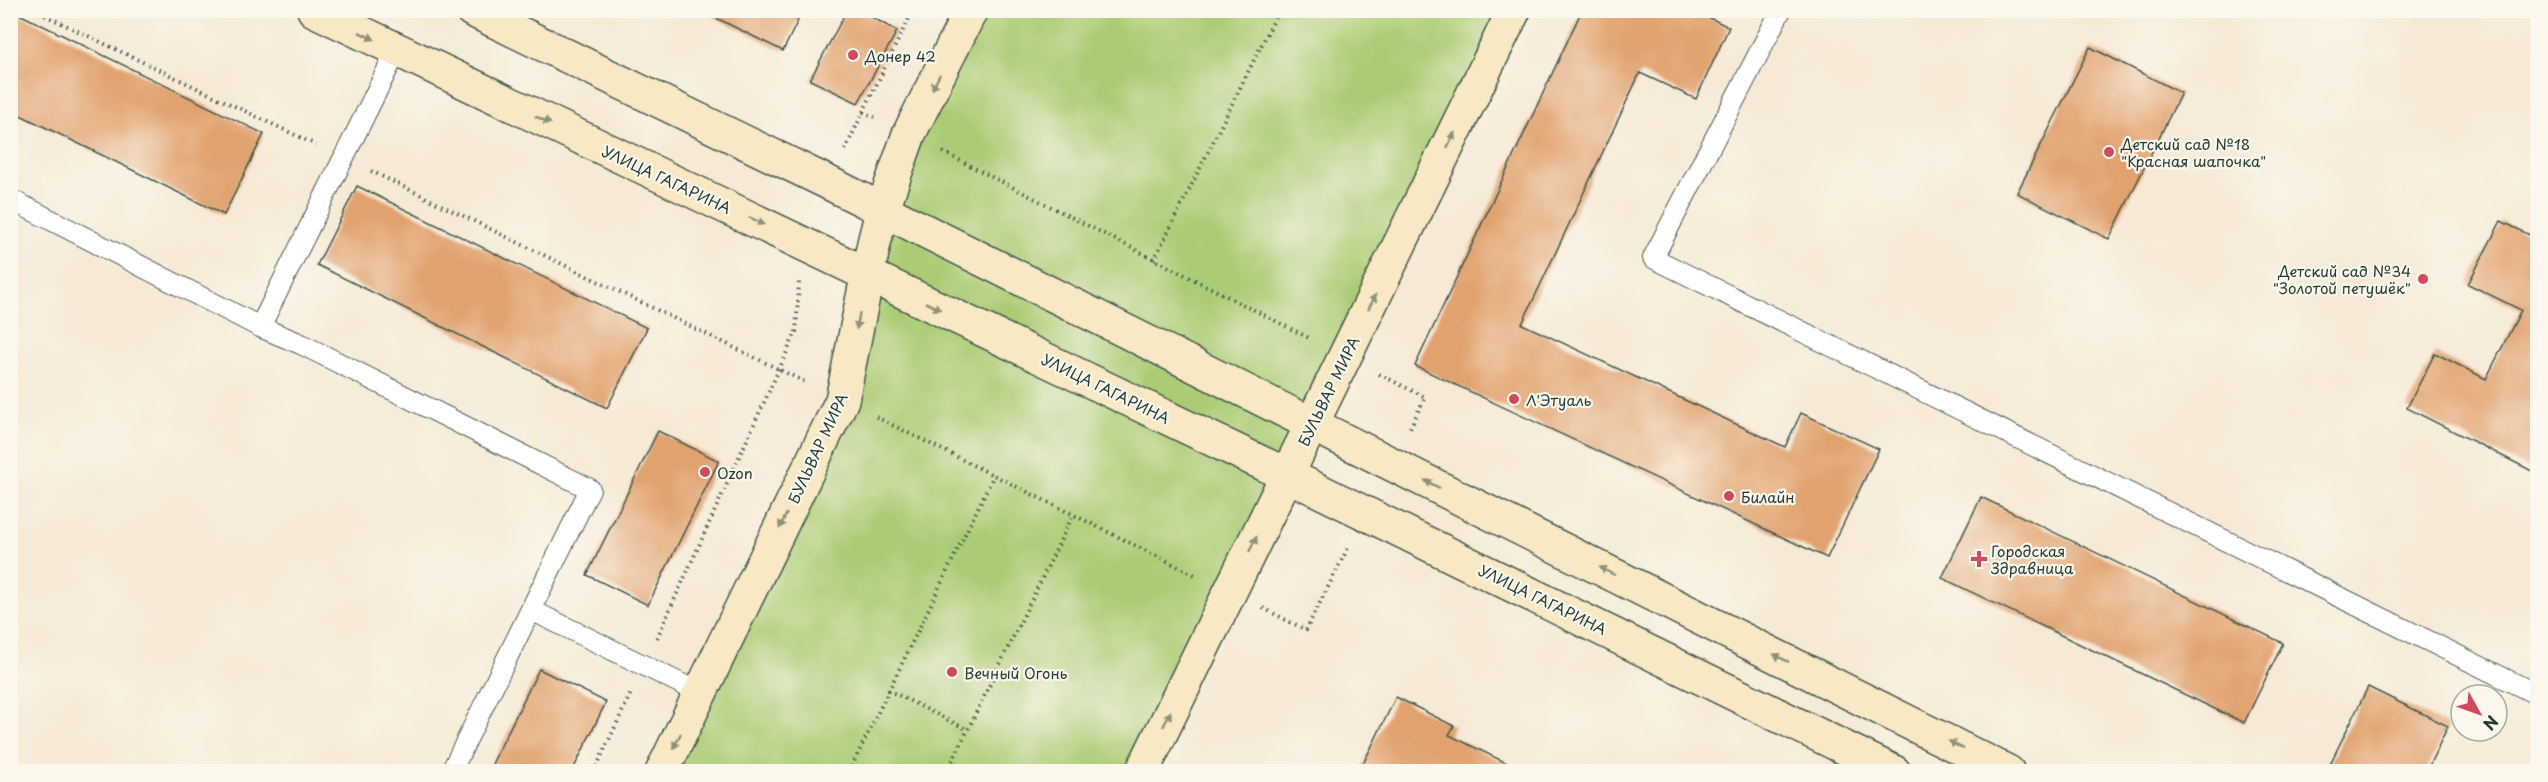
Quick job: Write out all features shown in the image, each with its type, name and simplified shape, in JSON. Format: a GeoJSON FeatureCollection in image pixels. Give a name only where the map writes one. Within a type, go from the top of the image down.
{"type":"FeatureCollection","features":[{"type":"Feature","properties":{"kind":"main road","name":"УЛИЦА ГАГАРИНА"},"geometry":{"type":"LineString","coordinates":[[314,10],[1287,475],[1894,771]]}},
{"type":"Feature","properties":{"kind":"main road"},"geometry":{"type":"LineString","coordinates":[[472,10],[829,183],[2008,771]]}},
{"type":"Feature","properties":{"kind":"main road","name":"БУЛЬВАР МИРА"},"geometry":{"type":"LineString","coordinates":[[662,771],[842,400],[882,211],[909,134],[971,10]]}},
{"type":"Feature","properties":{"kind":"main road","name":"БУЛЬВАР МИРА"},"geometry":{"type":"LineString","coordinates":[[1142,771],[1514,10]]}},
{"type":"Feature","properties":{"kind":"lane"},"geometry":{"type":"LineString","coordinates":[[1781,10],[1653,258],[2538,695]]}},
{"type":"Feature","properties":{"kind":"lane"},"geometry":{"type":"LineString","coordinates":[[260,327],[397,51]]}},
{"type":"Feature","properties":{"kind":"lane"},"geometry":{"type":"LineString","coordinates":[[10,199],[260,327],[301,345],[590,489],[451,771]]}},
{"type":"Feature","properties":{"kind":"lane"},"geometry":{"type":"LineString","coordinates":[[531,610],[700,693]]}},
{"type":"Feature","properties":{"kind":"path"},"geometry":{"type":"LineString","coordinates":[[34,10],[779,369],[1306,630]]}},
{"type":"Feature","properties":{"kind":"path"},"geometry":{"type":"LineString","coordinates":[[829,183],[913,10]]}},
{"type":"Feature","properties":{"kind":"path"},"geometry":{"type":"LineString","coordinates":[[1154,260],[1279,10]]}},
{"type":"Feature","properties":{"kind":"path"},"geometry":{"type":"LineString","coordinates":[[863,112],[1345,356]]}},
{"type":"Feature","properties":{"kind":"path"},"geometry":{"type":"LineString","coordinates":[[594,771],[796,332],[801,243]]}},
{"type":"Feature","properties":{"kind":"path"},"geometry":{"type":"LineString","coordinates":[[849,771],[994,475]]}},
{"type":"Feature","properties":{"kind":"path"},"geometry":{"type":"LineString","coordinates":[[947,771],[1073,514]]}},
{"type":"Feature","properties":{"kind":"path"},"geometry":{"type":"LineString","coordinates":[[888,690],[968,730]]}},
{"type":"Feature","properties":{"kind":"green space"},"geometry":{"type":"Polygon","coordinates":[[[971,11],[1514,11],[1142,771],[662,772],[842,400],[868,274],[971,11]]]}},
{"type":"Feature","properties":{"kind":"building"},"geometry":{"type":"Polygon","coordinates":[[[11,10],[264,134],[224,215],[10,110],[11,10]]]}},
{"type":"Feature","properties":{"kind":"building"},"geometry":{"type":"Polygon","coordinates":[[[700,10],[803,10],[783,51],[700,10]]]}},
{"type":"Feature","properties":{"kind":"building","name":"Донер 42"},"geometry":{"type":"Polygon","coordinates":[[[847,10],[859,10],[897,31],[858,103],[810,80],[847,10]]]}},
{"type":"Feature","properties":{"kind":"building"},"geometry":{"type":"Polygon","coordinates":[[[1582,10],[1693,10],[1729,27],[1696,99],[1640,73],[1522,324],[1785,447],[1801,413],[1879,449],[1827,558],[1415,366],[1582,10]]]}},
{"type":"Feature","properties":{"kind":"building"},"geometry":{"type":"Polygon","coordinates":[[[2090,47],[2181,93],[2109,239],[2017,193],[2090,47]]]}},
{"type":"Feature","properties":{"kind":"building"},"geometry":{"type":"Polygon","coordinates":[[[357,186],[647,328],[607,408],[317,265],[357,186]]]}},
{"type":"Feature","properties":{"kind":"building"},"geometry":{"type":"Polygon","coordinates":[[[2501,221],[2538,239],[2538,460],[2532,471],[2407,408],[2435,353],[2486,379],[2521,310],[2468,284],[2501,221]]]}},
{"type":"Feature","properties":{"kind":"building"},"geometry":{"type":"Polygon","coordinates":[[[658,431],[719,461],[648,605],[587,575],[658,431]]]}},
{"type":"Feature","properties":{"kind":"building"},"geometry":{"type":"Polygon","coordinates":[[[1981,497],[2283,643],[2244,723],[1942,578],[1981,497]]]}},
{"type":"Feature","properties":{"kind":"building"},"geometry":{"type":"Polygon","coordinates":[[[539,669],[606,702],[572,772],[488,772],[539,669]]]}},
{"type":"Feature","properties":{"kind":"building"},"geometry":{"type":"Polygon","coordinates":[[[2368,687],[2448,726],[2426,772],[2326,772],[2368,687]]]}},
{"type":"Feature","properties":{"kind":"building"},"geometry":{"type":"Polygon","coordinates":[[[1396,697],[1454,726],[1449,735],[1525,772],[1359,772],[1396,697]]]}},
{"type":"Feature","properties":{"kind":"place","name":"Донер 42"},"geometry":{"type":"Point","coordinates":[853,55]}},
{"type":"Feature","properties":{"kind":"place","name":"Детский сад №18 \"Красная шапочка\""},"geometry":{"type":"Point","coordinates":[2109,152]}},
{"type":"Feature","properties":{"kind":"place","name":"Детский сад №34 \"Золотой петушёк\""},"geometry":{"type":"Point","coordinates":[2423,279]}},
{"type":"Feature","properties":{"kind":"place","name":"Л'Этуаль"},"geometry":{"type":"Point","coordinates":[1514,399]}},
{"type":"Feature","properties":{"kind":"place","name":"Ozon"},"geometry":{"type":"Point","coordinates":[705,472]}},
{"type":"Feature","properties":{"kind":"place","name":"Билайн"},"geometry":{"type":"Point","coordinates":[1729,496]}},
{"type":"Feature","properties":{"kind":"place","name":"Городская Здравница"},"geometry":{"type":"Point","coordinates":[1979,559]}},
{"type":"Feature","properties":{"kind":"place","name":"Вечный Огонь"},"geometry":{"type":"Point","coordinates":[952,672]}}]}
